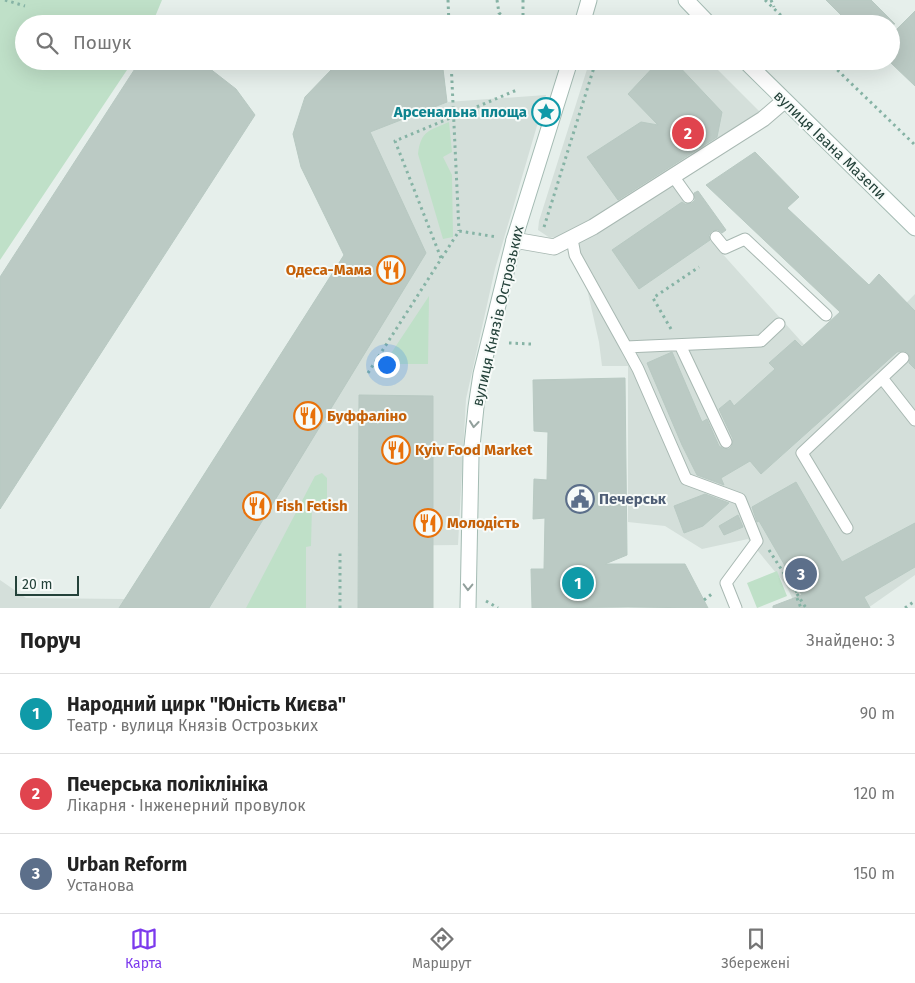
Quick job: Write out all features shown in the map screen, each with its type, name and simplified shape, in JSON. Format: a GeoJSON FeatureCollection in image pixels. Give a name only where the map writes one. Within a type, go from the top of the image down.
{"type":"FeatureCollection","features":[{"type":"Feature","properties":{"kind":"main road"},"geometry":{"type":"LineString","coordinates":[[585,15],[589,0]]}},
{"type":"Feature","properties":{"kind":"main road"},"geometry":{"type":"LineString","coordinates":[[686,0],[700,15]]}},
{"type":"Feature","properties":{"kind":"main road","name":"вулиця Князів Острозьких"},"geometry":{"type":"LineString","coordinates":[[468,608],[470,456],[481,374],[514,240],[567,70]]}},
{"type":"Feature","properties":{"kind":"main road","name":"вулиця Івана Мазепи"},"geometry":{"type":"LineString","coordinates":[[754,70],[784,102],[915,228]]}},
{"type":"Feature","properties":{"kind":"main road"},"geometry":{"type":"LineString","coordinates":[[514,240],[554,247],[572,239],[763,119],[784,102]]}},
{"type":"Feature","properties":{"kind":"lane"},"geometry":{"type":"LineString","coordinates":[[673,176],[688,197]]}},
{"type":"Feature","properties":{"kind":"lane"},"geometry":{"type":"LineString","coordinates":[[716,237],[725,248],[745,238],[826,315]]}},
{"type":"Feature","properties":{"kind":"lane"},"geometry":{"type":"LineString","coordinates":[[572,239],[575,255],[638,369],[686,479],[740,499],[757,541],[726,583],[736,608]]}},
{"type":"Feature","properties":{"kind":"lane"},"geometry":{"type":"LineString","coordinates":[[626,347],[761,341],[779,324]]}},
{"type":"Feature","properties":{"kind":"lane"},"geometry":{"type":"LineString","coordinates":[[680,345],[726,442]]}},
{"type":"Feature","properties":{"kind":"lane"},"geometry":{"type":"LineString","coordinates":[[847,528],[802,453],[903,358]]}},
{"type":"Feature","properties":{"kind":"lane"},"geometry":{"type":"LineString","coordinates":[[882,378],[915,420]]}},
{"type":"Feature","properties":{"kind":"path"},"geometry":{"type":"LineString","coordinates":[[5,0],[25,6]]}},
{"type":"Feature","properties":{"kind":"path"},"geometry":{"type":"LineString","coordinates":[[448,0],[449,15]]}},
{"type":"Feature","properties":{"kind":"path"},"geometry":{"type":"LineString","coordinates":[[497,0],[499,13],[502,15]]}},
{"type":"Feature","properties":{"kind":"path"},"geometry":{"type":"LineString","coordinates":[[523,0],[523,15]]}},
{"type":"Feature","properties":{"kind":"path"},"geometry":{"type":"LineString","coordinates":[[766,0],[780,15]]}},
{"type":"Feature","properties":{"kind":"path"},"geometry":{"type":"LineString","coordinates":[[771,0],[775,10]]}},
{"type":"Feature","properties":{"kind":"path"},"geometry":{"type":"LineString","coordinates":[[368,373],[459,232],[451,70]]}},
{"type":"Feature","properties":{"kind":"path"},"geometry":{"type":"LineString","coordinates":[[543,230],[593,70]]}},
{"type":"Feature","properties":{"kind":"path"},"geometry":{"type":"LineString","coordinates":[[837,70],[915,145]]}},
{"type":"Feature","properties":{"kind":"path"},"geometry":{"type":"LineString","coordinates":[[441,258],[395,141],[517,90]]}},
{"type":"Feature","properties":{"kind":"path"},"geometry":{"type":"LineString","coordinates":[[459,232],[514,240]]}},
{"type":"Feature","properties":{"kind":"path"},"geometry":{"type":"LineString","coordinates":[[680,345],[653,298],[699,267]]}},
{"type":"Feature","properties":{"kind":"path"},"geometry":{"type":"LineString","coordinates":[[509,343],[532,344]]}},
{"type":"Feature","properties":{"kind":"path"},"geometry":{"type":"LineString","coordinates":[[757,541],[770,551],[806,608]]}},
{"type":"Feature","properties":{"kind":"path"},"geometry":{"type":"LineString","coordinates":[[340,552],[340,608]]}},
{"type":"Feature","properties":{"kind":"path"},"geometry":{"type":"LineString","coordinates":[[795,592],[807,585]]}},
{"type":"Feature","properties":{"kind":"path"},"geometry":{"type":"LineString","coordinates":[[795,592],[801,608]]}},
{"type":"Feature","properties":{"kind":"path"},"geometry":{"type":"LineString","coordinates":[[905,608],[915,601]]}},
{"type":"Feature","properties":{"kind":"shaded area"},"geometry":{"type":"Polygon","coordinates":[[[346,70],[443,70],[447,102],[546,95],[495,269],[466,399],[458,545],[358,546],[358,608],[0,608],[0,580],[26,598],[125,599],[344,255],[301,167],[293,134],[346,70]]]}},
{"type":"Feature","properties":{"kind":"shaded area"},"geometry":{"type":"Polygon","coordinates":[[[587,70],[718,70],[762,114],[576,233],[550,238],[538,230],[539,221],[587,70]]]}},
{"type":"Feature","properties":{"kind":"shaded area"},"geometry":{"type":"Polygon","coordinates":[[[673,185],[710,240],[826,369],[875,335],[915,294],[915,575],[868,608],[797,608],[786,585],[748,539],[702,549],[665,526],[628,522],[628,366],[602,366],[599,342],[577,244],[673,185]]]}},
{"type":"Feature","properties":{"kind":"green space"},"geometry":{"type":"Polygon","coordinates":[[[0,0],[162,0],[156,15],[15,15],[15,70],[127,70],[0,260],[0,0]]]}},
{"type":"Feature","properties":{"kind":"green space"},"geometry":{"type":"Polygon","coordinates":[[[449,122],[452,152],[443,157],[452,175],[453,237],[443,239],[418,154],[421,140],[427,132],[449,122]]]}},
{"type":"Feature","properties":{"kind":"green space"},"geometry":{"type":"Polygon","coordinates":[[[429,296],[428,364],[384,364],[429,296]]]}},
{"type":"Feature","properties":{"kind":"green space"},"geometry":{"type":"Polygon","coordinates":[[[322,473],[327,478],[327,505],[312,506],[311,546],[306,547],[306,608],[246,608],[315,476],[322,473]]]}},
{"type":"Feature","properties":{"kind":"green space"},"geometry":{"type":"Polygon","coordinates":[[[777,571],[787,596],[757,608],[747,583],[777,571]]]}},
{"type":"Feature","properties":{"kind":"building"},"geometry":{"type":"Polygon","coordinates":[[[826,0],[871,0],[886,15],[841,15],[826,0]]]}},
{"type":"Feature","properties":{"kind":"building"},"geometry":{"type":"Polygon","coordinates":[[[915,11],[915,86],[898,70],[900,70],[900,26],[915,11]]]}},
{"type":"Feature","properties":{"kind":"building"},"geometry":{"type":"Polygon","coordinates":[[[134,70],[212,70],[236,89],[255,115],[0,509],[0,277],[134,70]]]}},
{"type":"Feature","properties":{"kind":"building"},"geometry":{"type":"Polygon","coordinates":[[[331,70],[443,70],[447,102],[370,132],[426,253],[209,608],[119,608],[344,255],[301,167],[293,134],[305,97],[331,70]]]}},
{"type":"Feature","properties":{"kind":"building"},"geometry":{"type":"Polygon","coordinates":[[[651,70],[682,70],[722,112],[717,137],[618,200],[587,157],[641,122],[658,125],[628,94],[651,70]]]}},
{"type":"Feature","properties":{"kind":"building"},"geometry":{"type":"Polygon","coordinates":[[[755,152],[799,197],[787,208],[869,285],[879,274],[915,311],[915,369],[909,363],[910,357],[908,353],[905,351],[897,352],[761,474],[750,461],[721,478],[724,485],[697,475],[647,363],[672,352],[702,422],[707,419],[719,446],[729,449],[732,446],[733,439],[719,409],[730,400],[734,406],[775,369],[769,363],[795,340],[802,347],[840,312],[706,185],[755,152]]]}},
{"type":"Feature","properties":{"kind":"building"},"geometry":{"type":"Polygon","coordinates":[[[698,191],[726,230],[722,233],[718,230],[712,231],[709,235],[710,240],[639,289],[612,250],[682,202],[685,204],[692,203],[695,200],[694,193],[698,191]]]}},
{"type":"Feature","properties":{"kind":"building","name":"Печерськ"},"geometry":{"type":"Polygon","coordinates":[[[625,378],[627,555],[605,564],[685,564],[708,608],[532,608],[531,569],[544,569],[545,518],[533,519],[534,479],[547,480],[548,432],[534,431],[533,380],[625,378]]]}},
{"type":"Feature","properties":{"kind":"building","name":"Kyiv Food Market"},"geometry":{"type":"Polygon","coordinates":[[[359,395],[433,396],[433,608],[358,608],[359,395]]]}},
{"type":"Feature","properties":{"kind":"building"},"geometry":{"type":"Polygon","coordinates":[[[796,482],[842,562],[915,523],[915,567],[864,597],[870,608],[773,608],[773,606],[802,595],[759,521],[757,522],[752,507],[796,482]]]}},
{"type":"Feature","properties":{"kind":"building"},"geometry":{"type":"Polygon","coordinates":[[[705,494],[729,503],[703,526],[684,533],[674,506],[705,494]]]}},
{"type":"Feature","properties":{"kind":"building"},"geometry":{"type":"Polygon","coordinates":[[[738,515],[743,527],[724,535],[719,526],[738,515]]]}},
{"type":"Feature","properties":{"kind":"place","name":"Арсенальна площа"},"geometry":{"type":"Point","coordinates":[546,112]}},
{"type":"Feature","properties":{"kind":"place","name":"Печерська поліклініка"},"geometry":{"type":"Point","coordinates":[688,133]}},
{"type":"Feature","properties":{"kind":"place","name":"Одеса-Мама"},"geometry":{"type":"Point","coordinates":[391,270]}},
{"type":"Feature","properties":{"kind":"place","name":"Буффаліно"},"geometry":{"type":"Point","coordinates":[308,416]}},
{"type":"Feature","properties":{"kind":"place","name":"Kyiv Food Market"},"geometry":{"type":"Point","coordinates":[396,450]}},
{"type":"Feature","properties":{"kind":"place","name":"Печерськ"},"geometry":{"type":"Point","coordinates":[580,499]}},
{"type":"Feature","properties":{"kind":"place","name":"Fish Fetish"},"geometry":{"type":"Point","coordinates":[257,506]}},
{"type":"Feature","properties":{"kind":"place","name":"Молодiсть"},"geometry":{"type":"Point","coordinates":[428,523]}},
{"type":"Feature","properties":{"kind":"place","name":"Urban Reform"},"geometry":{"type":"Point","coordinates":[801,574]}},
{"type":"Feature","properties":{"kind":"place","name":"Народний цирк \"Юність Києва\""},"geometry":{"type":"Point","coordinates":[578,583]}}]}
